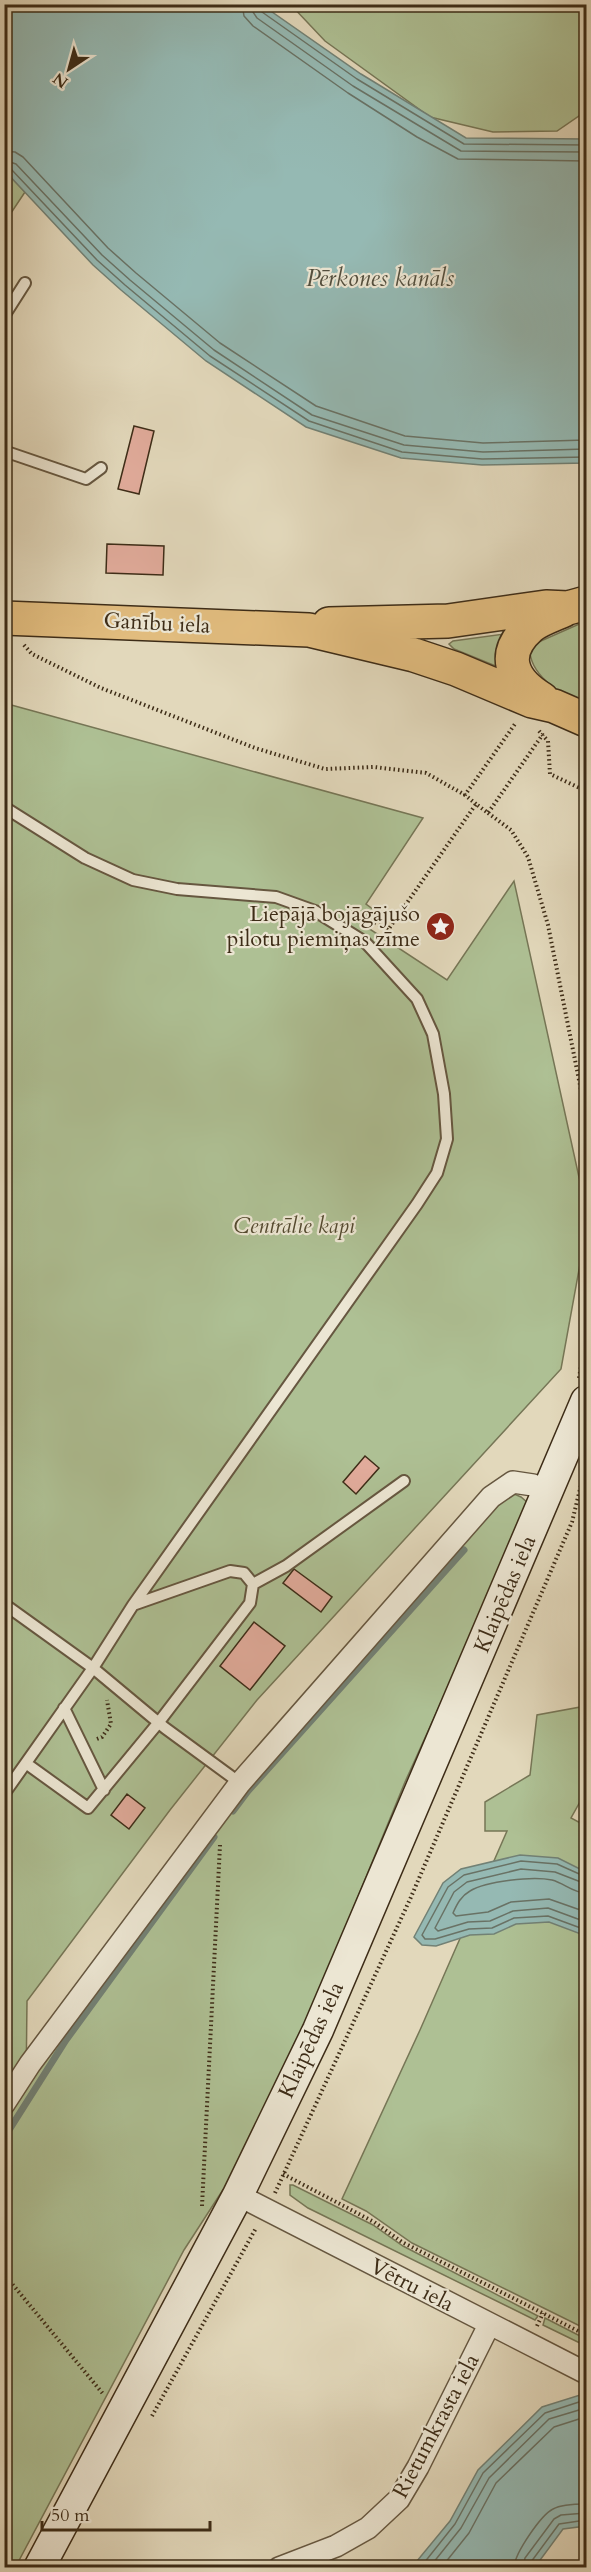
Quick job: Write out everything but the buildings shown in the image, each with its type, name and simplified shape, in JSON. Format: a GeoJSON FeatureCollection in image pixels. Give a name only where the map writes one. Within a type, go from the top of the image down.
{"type":"FeatureCollection","features":[{"type":"Feature","properties":{"kind":"highway","name":"Ganību iela"},"geometry":{"type":"LineString","coordinates":[[309,630],[325,624],[448,621],[546,606],[577,605]]}},
{"type":"Feature","properties":{"kind":"highway"},"geometry":{"type":"LineString","coordinates":[[543,721],[528,690],[512,670],[513,648],[531,627],[577,605]]}},
{"type":"Feature","properties":{"kind":"highway","name":"Ganību iela"},"geometry":{"type":"LineString","coordinates":[[13,630],[309,630],[414,655],[456,669],[532,701],[543,721],[586,720]]}},
{"type":"Feature","properties":{"kind":"main road","name":"Klaipēdas iela"},"geometry":{"type":"LineString","coordinates":[[39,2568],[238,2195],[318,2030],[586,1401]]}},
{"type":"Feature","properties":{"kind":"street"},"geometry":{"type":"LineString","coordinates":[[4,2104],[30,2064],[240,1783],[491,1497],[513,1482],[533,1485],[548,1494]]}},
{"type":"Feature","properties":{"kind":"street","name":"Vētru iela"},"geometry":{"type":"LineString","coordinates":[[238,2195],[586,2373]]}},
{"type":"Feature","properties":{"kind":"street","name":"Rietumkrasta iela"},"geometry":{"type":"LineString","coordinates":[[285,2566],[336,2546],[368,2528],[399,2499],[418,2467],[489,2325]]}},
{"type":"Feature","properties":{"kind":"lane"},"geometry":{"type":"LineString","coordinates":[[4,316],[25,283]]}},
{"type":"Feature","properties":{"kind":"lane"},"geometry":{"type":"LineString","coordinates":[[4,451],[86,479],[101,468]]}},
{"type":"Feature","properties":{"kind":"lane"},"geometry":{"type":"LineString","coordinates":[[4,807],[84,858],[133,880],[177,889],[276,897],[315,911],[365,942],[417,999],[433,1034],[444,1094],[447,1139],[437,1173],[133,1605],[93,1668],[4,1794]]}},
{"type":"Feature","properties":{"kind":"lane"},"geometry":{"type":"LineString","coordinates":[[253,1584],[286,1566],[404,1481]]}},
{"type":"Feature","properties":{"kind":"lane"},"geometry":{"type":"LineString","coordinates":[[27,1764],[88,1808],[159,1722],[250,1603],[253,1584],[244,1573],[230,1571],[133,1605]]}},
{"type":"Feature","properties":{"kind":"lane"},"geometry":{"type":"LineString","coordinates":[[4,1604],[93,1668],[159,1722],[240,1783]]}},
{"type":"Feature","properties":{"kind":"lane"},"geometry":{"type":"LineString","coordinates":[[64,1708],[104,1790]]}},
{"type":"Feature","properties":{"kind":"path"},"geometry":{"type":"LineString","coordinates":[[13,630],[31,644]]}},
{"type":"Feature","properties":{"kind":"path"},"geometry":{"type":"LineString","coordinates":[[13,630],[32,654],[100,688],[255,748],[325,769],[375,767],[426,773],[465,795],[511,830],[528,857],[548,926],[586,1114]]}},
{"type":"Feature","properties":{"kind":"path"},"geometry":{"type":"LineString","coordinates":[[465,795],[519,719]]}},
{"type":"Feature","properties":{"kind":"path"},"geometry":{"type":"LineString","coordinates":[[543,721],[548,741],[550,774],[586,791]]}},
{"type":"Feature","properties":{"kind":"path"},"geometry":{"type":"LineString","coordinates":[[488,813],[543,721]]}},
{"type":"Feature","properties":{"kind":"path"},"geometry":{"type":"LineString","coordinates":[[351,934],[364,917],[388,930],[476,804]]}},
{"type":"Feature","properties":{"kind":"path"},"geometry":{"type":"LineString","coordinates":[[278,2188],[416,1886],[572,1522],[584,1476]]}},
{"type":"Feature","properties":{"kind":"path"},"geometry":{"type":"LineString","coordinates":[[82,1744],[102,1737],[111,1724],[102,1675]]}},
{"type":"Feature","properties":{"kind":"path"},"geometry":{"type":"LineString","coordinates":[[202,2207],[222,1806]]}},
{"type":"Feature","properties":{"kind":"path"},"geometry":{"type":"LineString","coordinates":[[283,2174],[374,2222],[402,2242],[586,2335]]}},
{"type":"Feature","properties":{"kind":"path"},"geometry":{"type":"LineString","coordinates":[[152,2417],[267,2209]]}},
{"type":"Feature","properties":{"kind":"path"},"geometry":{"type":"LineString","coordinates":[[4,2274],[107,2398]]}},
{"type":"Feature","properties":{"kind":"green space"},"geometry":{"type":"Polygon","coordinates":[[[291,5],[586,5],[586,111],[557,131],[493,132],[430,117],[325,41],[291,5]]]}},
{"type":"Feature","properties":{"kind":"green space"},"geometry":{"type":"Polygon","coordinates":[[[5,171],[25,192],[5,222],[5,171]]]}},
{"type":"Feature","properties":{"kind":"green space"},"geometry":{"type":"Polygon","coordinates":[[[586,621],[586,706],[551,686],[537,671],[530,653],[534,644],[586,621]]]}},
{"type":"Feature","properties":{"kind":"green space"},"geometry":{"type":"Polygon","coordinates":[[[504,634],[503,669],[454,649],[449,644],[453,641],[504,634]]]}},
{"type":"Feature","properties":{"kind":"green space","name":"Centrālie kapi"},"geometry":{"type":"Polygon","coordinates":[[[4,703],[423,818],[366,904],[378,913],[368,928],[447,980],[514,881],[586,1209],[586,1231],[561,1369],[257,1700],[170,1810],[27,2001],[26,2088],[58,2034],[197,1848],[501,1501],[512,1493],[528,1503],[526,1515],[405,1782],[289,2065],[228,2182],[184,2250],[15,2568],[4,2567],[4,703]]]}},
{"type":"Feature","properties":{"kind":"green space"},"geometry":{"type":"Polygon","coordinates":[[[586,1706],[586,1791],[571,1818],[586,1826],[586,2329],[412,2243],[366,2211],[342,2199],[420,2030],[507,1831],[485,1831],[485,1802],[530,1775],[537,1715],[586,1706]]]}},
{"type":"Feature","properties":{"kind":"green space"},"geometry":{"type":"Polygon","coordinates":[[[290,2185],[373,2225],[403,2246],[538,2316],[535,2320],[308,2208],[290,2195],[290,2185]]]}},
{"type":"Feature","properties":{"kind":"green space"},"geometry":{"type":"Polygon","coordinates":[[[545,2318],[586,2339],[586,2346],[543,2325],[545,2318]]]}},
{"type":"Feature","properties":{"kind":"water","name":"Pērkones kanāls"},"geometry":{"type":"Polygon","coordinates":[[[5,4],[262,5],[361,74],[466,138],[586,139],[586,463],[482,465],[401,458],[306,427],[206,361],[93,265],[5,171],[5,4]]]}},
{"type":"Feature","properties":{"kind":"water"},"geometry":{"type":"Polygon","coordinates":[[[520,1855],[558,1858],[586,1872],[586,1936],[549,1922],[516,1924],[494,1934],[470,1935],[436,1946],[422,1945],[414,1937],[443,1883],[461,1869],[520,1855]]]}},
{"type":"Feature","properties":{"kind":"water"},"geometry":{"type":"Polygon","coordinates":[[[580,2395],[586,2398],[586,2526],[563,2529],[535,2567],[412,2567],[450,2521],[478,2470],[542,2407],[580,2395]]]}},
{"type":"Feature","properties":{"kind":"waterway"},"geometry":{"type":"LineString","coordinates":[[233,1811],[248,1791],[464,1550]]}},
{"type":"Feature","properties":{"kind":"waterway"},"geometry":{"type":"LineString","coordinates":[[4,2138],[66,2040],[214,1837]]}},
{"type":"Feature","properties":{"kind":"place","name":"Liepājā bojāgājušo pilotu piemiņas zīme"},"geometry":{"type":"Point","coordinates":[441,927]}}]}
